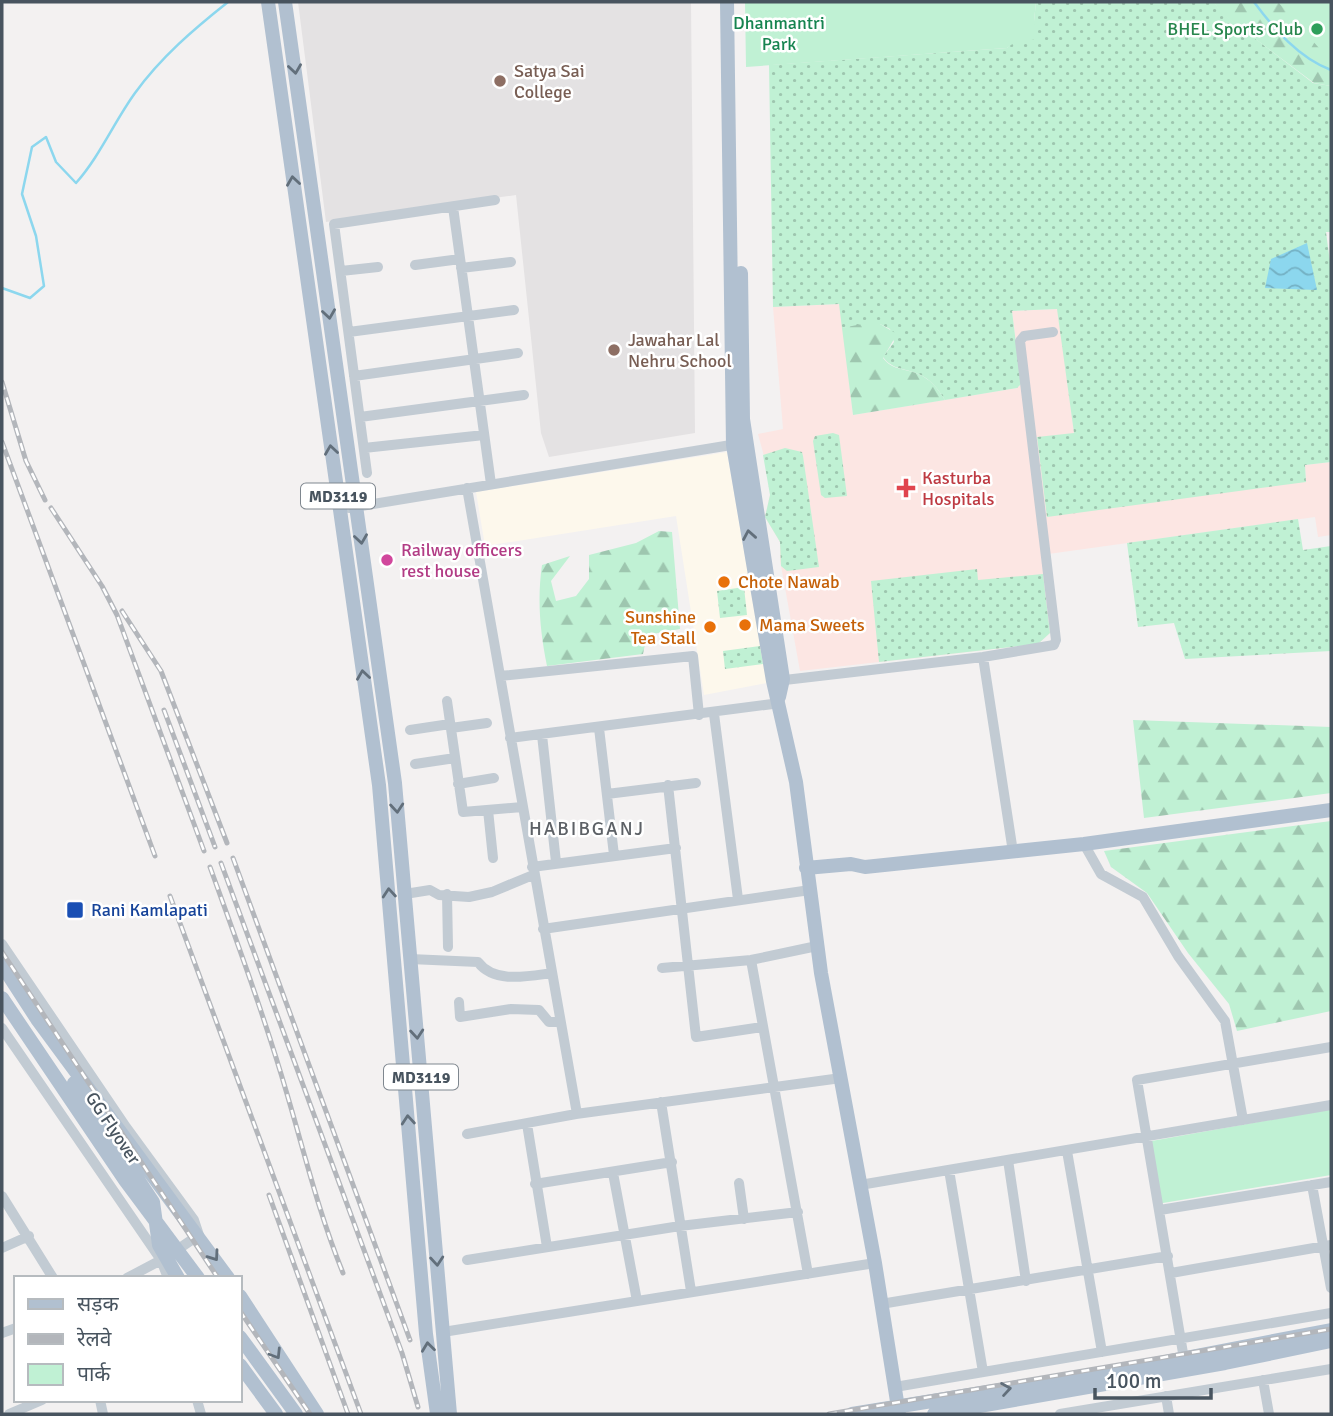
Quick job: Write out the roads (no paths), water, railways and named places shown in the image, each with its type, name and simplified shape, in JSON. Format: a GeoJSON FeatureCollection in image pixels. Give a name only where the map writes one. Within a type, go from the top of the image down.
{"type":"FeatureCollection","features":[{"type":"Feature","properties":{"kind":"main road","name":"MD3119"},"geometry":{"type":"LineString","coordinates":[[268,2],[379,785],[411,1158],[437,1414]]}},
{"type":"Feature","properties":{"kind":"main road","name":"MD3119"},"geometry":{"type":"LineString","coordinates":[[285,2],[395,783],[450,1414]]}},
{"type":"Feature","properties":{"kind":"main road"},"geometry":{"type":"LineString","coordinates":[[727,2],[733,91],[740,443],[762,573],[779,701],[796,782],[817,946],[899,1410]]}},
{"type":"Feature","properties":{"kind":"main road"},"geometry":{"type":"LineString","coordinates":[[733,91],[736,2]]}},
{"type":"Feature","properties":{"kind":"main road"},"geometry":{"type":"LineString","coordinates":[[808,879],[852,872],[865,867],[1084,844],[1331,810]]}},
{"type":"Feature","properties":{"kind":"main road"},"geometry":{"type":"LineString","coordinates":[[2,965],[37,1019],[227,1276]]}},
{"type":"Feature","properties":{"kind":"main road"},"geometry":{"type":"LineString","coordinates":[[2,974],[153,1202],[163,1259],[176,1276]]}},
{"type":"Feature","properties":{"kind":"main road","name":"GG Flyover"},"geometry":{"type":"LineString","coordinates":[[2,998],[125,1180],[197,1276]]}},
{"type":"Feature","properties":{"kind":"main road","name":"GG Flyover"},"geometry":{"type":"LineString","coordinates":[[2,1013],[63,1105],[186,1276]]}},
{"type":"Feature","properties":{"kind":"main road"},"geometry":{"type":"LineString","coordinates":[[411,1158],[428,1157]]}},
{"type":"Feature","properties":{"kind":"main road"},"geometry":{"type":"LineString","coordinates":[[242,1299],[317,1414]]}},
{"type":"Feature","properties":{"kind":"main road"},"geometry":{"type":"LineString","coordinates":[[852,1414],[899,1410],[1331,1330]]}},
{"type":"Feature","properties":{"kind":"main road"},"geometry":{"type":"LineString","coordinates":[[242,1340],[296,1414]]}},
{"type":"Feature","properties":{"kind":"main road"},"geometry":{"type":"LineString","coordinates":[[934,1414],[1225,1363],[1331,1341]]}},
{"type":"Feature","properties":{"kind":"main road"},"geometry":{"type":"LineString","coordinates":[[242,1356],[285,1414]]}},
{"type":"Feature","properties":{"kind":"main road"},"geometry":{"type":"LineString","coordinates":[[242,1368],[276,1414]]}},
{"type":"Feature","properties":{"kind":"street"},"geometry":{"type":"LineString","coordinates":[[367,473],[334,225],[495,200]]}},
{"type":"Feature","properties":{"kind":"street"},"geometry":{"type":"LineString","coordinates":[[453,207],[491,484]]}},
{"type":"Feature","properties":{"kind":"street"},"geometry":{"type":"LineString","coordinates":[[415,265],[511,262]]}},
{"type":"Feature","properties":{"kind":"street"},"geometry":{"type":"LineString","coordinates":[[341,271],[378,267]]}},
{"type":"Feature","properties":{"kind":"street"},"geometry":{"type":"LineString","coordinates":[[349,332],[514,310]]}},
{"type":"Feature","properties":{"kind":"street"},"geometry":{"type":"LineString","coordinates":[[778,680],[1049,648],[1056,640],[1020,341],[1024,336],[1054,332]]}},
{"type":"Feature","properties":{"kind":"street"},"geometry":{"type":"LineString","coordinates":[[354,376],[518,354]]}},
{"type":"Feature","properties":{"kind":"street"},"geometry":{"type":"LineString","coordinates":[[360,417],[524,395]]}},
{"type":"Feature","properties":{"kind":"street"},"geometry":{"type":"LineString","coordinates":[[507,398],[508,410]]}},
{"type":"Feature","properties":{"kind":"street"},"geometry":{"type":"LineString","coordinates":[[364,448],[484,435]]}},
{"type":"Feature","properties":{"kind":"street"},"geometry":{"type":"LineString","coordinates":[[340,510],[740,443]]}},
{"type":"Feature","properties":{"kind":"street"},"geometry":{"type":"LineString","coordinates":[[467,488],[577,1114]]}},
{"type":"Feature","properties":{"kind":"street"},"geometry":{"type":"LineString","coordinates":[[499,676],[693,656],[699,715]]}},
{"type":"Feature","properties":{"kind":"street"},"geometry":{"type":"LineString","coordinates":[[983,657],[1013,852]]}},
{"type":"Feature","properties":{"kind":"street"},"geometry":{"type":"LineString","coordinates":[[447,701],[463,811],[522,807]]}},
{"type":"Feature","properties":{"kind":"street"},"geometry":{"type":"LineString","coordinates":[[510,738],[714,713],[779,701]]}},
{"type":"Feature","properties":{"kind":"street"},"geometry":{"type":"LineString","coordinates":[[714,713],[738,899]]}},
{"type":"Feature","properties":{"kind":"street"},"geometry":{"type":"LineString","coordinates":[[410,730],[487,723]]}},
{"type":"Feature","properties":{"kind":"street"},"geometry":{"type":"LineString","coordinates":[[598,728],[614,855]]}},
{"type":"Feature","properties":{"kind":"street"},"geometry":{"type":"LineString","coordinates":[[542,735],[556,862]]}},
{"type":"Feature","properties":{"kind":"street"},"geometry":{"type":"LineString","coordinates":[[415,764],[455,758]]}},
{"type":"Feature","properties":{"kind":"street"},"geometry":{"type":"LineString","coordinates":[[458,784],[494,778]]}},
{"type":"Feature","properties":{"kind":"street"},"geometry":{"type":"LineString","coordinates":[[607,794],[696,783]]}},
{"type":"Feature","properties":{"kind":"street"},"geometry":{"type":"LineString","coordinates":[[668,785],[696,1037],[762,1027]]}},
{"type":"Feature","properties":{"kind":"street"},"geometry":{"type":"LineString","coordinates":[[488,810],[492,858]]}},
{"type":"Feature","properties":{"kind":"street"},"geometry":{"type":"LineString","coordinates":[[1084,844],[1101,874],[1143,897],[1183,963],[1219,1009],[1225,1021],[1243,1120]]}},
{"type":"Feature","properties":{"kind":"street"},"geometry":{"type":"LineString","coordinates":[[405,894],[430,890],[439,895],[468,897],[492,892],[556,862],[676,848]]}},
{"type":"Feature","properties":{"kind":"street"},"geometry":{"type":"LineString","coordinates":[[543,929],[738,899],[808,879]]}},
{"type":"Feature","properties":{"kind":"street"},"geometry":{"type":"LineString","coordinates":[[447,894],[448,947]]}},
{"type":"Feature","properties":{"kind":"street"},"geometry":{"type":"LineString","coordinates":[[2,944],[126,1127],[194,1220],[199,1235],[131,1276]]}},
{"type":"Feature","properties":{"kind":"street"},"geometry":{"type":"LineString","coordinates":[[662,968],[751,960],[817,946]]}},
{"type":"Feature","properties":{"kind":"street"},"geometry":{"type":"LineString","coordinates":[[410,959],[478,962],[484,970],[498,975],[525,976],[552,972]]}},
{"type":"Feature","properties":{"kind":"street"},"geometry":{"type":"LineString","coordinates":[[751,960],[808,1274]]}},
{"type":"Feature","properties":{"kind":"street"},"geometry":{"type":"LineString","coordinates":[[459,1002],[460,1017],[511,1009],[539,1010],[548,1022],[559,1022]]}},
{"type":"Feature","properties":{"kind":"street"},"geometry":{"type":"LineString","coordinates":[[2,1028],[163,1259],[167,1276]]}},
{"type":"Feature","properties":{"kind":"street"},"geometry":{"type":"LineString","coordinates":[[1184,1359],[1137,1080],[1331,1047]]}},
{"type":"Feature","properties":{"kind":"street"},"geometry":{"type":"LineString","coordinates":[[467,1134],[577,1114],[841,1078]]}},
{"type":"Feature","properties":{"kind":"street"},"geometry":{"type":"LineString","coordinates":[[667,1101],[680,1226],[691,1291]]}},
{"type":"Feature","properties":{"kind":"street"},"geometry":{"type":"LineString","coordinates":[[860,1185],[1331,1105]]}},
{"type":"Feature","properties":{"kind":"street"},"geometry":{"type":"LineString","coordinates":[[527,1124],[547,1247]]}},
{"type":"Feature","properties":{"kind":"street"},"geometry":{"type":"LineString","coordinates":[[1067,1150],[1102,1352]]}},
{"type":"Feature","properties":{"kind":"street"},"geometry":{"type":"LineString","coordinates":[[1008,1160],[1026,1280]]}},
{"type":"Feature","properties":{"kind":"street"},"geometry":{"type":"LineString","coordinates":[[536,1184],[672,1162]]}},
{"type":"Feature","properties":{"kind":"street"},"geometry":{"type":"LineString","coordinates":[[949,1170],[983,1372]]}},
{"type":"Feature","properties":{"kind":"street"},"geometry":{"type":"LineString","coordinates":[[613,1173],[637,1301]]}},
{"type":"Feature","properties":{"kind":"street"},"geometry":{"type":"LineString","coordinates":[[1160,1210],[1331,1182]]}},
{"type":"Feature","properties":{"kind":"street"},"geometry":{"type":"LineString","coordinates":[[739,1183],[744,1219]]}},
{"type":"Feature","properties":{"kind":"street"},"geometry":{"type":"LineString","coordinates":[[1312,1185],[1327,1245],[1331,1288]]}},
{"type":"Feature","properties":{"kind":"street"},"geometry":{"type":"LineString","coordinates":[[2,1196],[52,1276]]}},
{"type":"Feature","properties":{"kind":"street"},"geometry":{"type":"LineString","coordinates":[[467,1260],[680,1226],[797,1212]]}},
{"type":"Feature","properties":{"kind":"street"},"geometry":{"type":"LineString","coordinates":[[2,1248],[29,1236]]}},
{"type":"Feature","properties":{"kind":"street"},"geometry":{"type":"LineString","coordinates":[[1171,1273],[1327,1245]]}},
{"type":"Feature","properties":{"kind":"street"},"geometry":{"type":"LineString","coordinates":[[881,1304],[1168,1256]]}},
{"type":"Feature","properties":{"kind":"street"},"geometry":{"type":"LineString","coordinates":[[443,1332],[875,1263]]}},
{"type":"Feature","properties":{"kind":"street"},"geometry":{"type":"LineString","coordinates":[[895,1387],[1331,1313]]}},
{"type":"Feature","properties":{"kind":"street"},"geometry":{"type":"LineString","coordinates":[[1060,1414],[1331,1368]]}},
{"type":"Feature","properties":{"kind":"street"},"geometry":{"type":"LineString","coordinates":[[1263,1380],[1269,1414]]}},
{"type":"Feature","properties":{"kind":"street"},"geometry":{"type":"LineString","coordinates":[[1166,1396],[1169,1414]]}},
{"type":"Feature","properties":{"kind":"street"},"geometry":{"type":"LineString","coordinates":[[9,1414],[37,1402]]}},
{"type":"Feature","properties":{"kind":"water"},"geometry":{"type":"Polygon","coordinates":[[[1307,243],[1317,290],[1265,288],[1271,259],[1307,243]]]}},
{"type":"Feature","properties":{"kind":"waterway"},"geometry":{"type":"LineString","coordinates":[[2,288],[30,298],[44,286],[36,236],[22,194],[32,147],[46,137],[56,162],[76,183],[145,80],[178,44],[228,2]]}},
{"type":"Feature","properties":{"kind":"waterway"},"geometry":{"type":"LineString","coordinates":[[1254,2],[1298,50],[1331,70]]}},
{"type":"Feature","properties":{"kind":"railway"},"geometry":{"type":"LineString","coordinates":[[2,382],[26,461],[45,500]]}},
{"type":"Feature","properties":{"kind":"railway"},"geometry":{"type":"LineString","coordinates":[[2,442],[155,856]]}},
{"type":"Feature","properties":{"kind":"railway"},"geometry":{"type":"LineString","coordinates":[[51,508],[102,586],[117,615],[204,851]]}},
{"type":"Feature","properties":{"kind":"railway"},"geometry":{"type":"LineString","coordinates":[[122,611],[161,671],[227,843]]}},
{"type":"Feature","properties":{"kind":"railway"},"geometry":{"type":"LineString","coordinates":[[164,710],[215,847]]}},
{"type":"Feature","properties":{"kind":"railway"},"geometry":{"type":"LineString","coordinates":[[233,858],[410,1340]]}},
{"type":"Feature","properties":{"kind":"railway"},"geometry":{"type":"LineString","coordinates":[[221,863],[402,1353],[418,1407]]}},
{"type":"Feature","properties":{"kind":"railway"},"geometry":{"type":"LineString","coordinates":[[210,867],[269,1037],[319,1207],[343,1273]]}},
{"type":"Feature","properties":{"kind":"railway"},"geometry":{"type":"LineString","coordinates":[[170,896],[361,1414]]}},
{"type":"Feature","properties":{"kind":"railway"},"geometry":{"type":"LineString","coordinates":[[2,952],[217,1276]]}},
{"type":"Feature","properties":{"kind":"railway"},"geometry":{"type":"LineString","coordinates":[[269,1195],[348,1414]]}},
{"type":"Feature","properties":{"kind":"railway"},"geometry":{"type":"LineString","coordinates":[[242,1314],[310,1414]]}},
{"type":"Feature","properties":{"kind":"railway"},"geometry":{"type":"LineString","coordinates":[[829,1414],[1331,1329]]}},
{"type":"Feature","properties":{"kind":"place","name":"BHEL Sports Club"},"geometry":{"type":"Point","coordinates":[1317,29]}},
{"type":"Feature","properties":{"kind":"place","name":"Satya Sai College"},"geometry":{"type":"Point","coordinates":[500,81]}},
{"type":"Feature","properties":{"kind":"place","name":"Jawahar Lal Nehru School"},"geometry":{"type":"Point","coordinates":[614,350]}},
{"type":"Feature","properties":{"kind":"place","name":"Kasturba Hospitals"},"geometry":{"type":"Point","coordinates":[906,488]}},
{"type":"Feature","properties":{"kind":"place","name":"Railway officers rest house"},"geometry":{"type":"Point","coordinates":[387,560]}},
{"type":"Feature","properties":{"kind":"place","name":"Chote Nawab"},"geometry":{"type":"Point","coordinates":[724,582]}},
{"type":"Feature","properties":{"kind":"place","name":"Mama Sweets"},"geometry":{"type":"Point","coordinates":[745,625]}},
{"type":"Feature","properties":{"kind":"place","name":"Sunshine Tea Stall"},"geometry":{"type":"Point","coordinates":[710,627]}},
{"type":"Feature","properties":{"kind":"place","name":"Rani Kamlapati"},"geometry":{"type":"Point","coordinates":[75,910]}},
{"type":"Feature","properties":{"kind":"district","name":"HABIBGANJ"},"geometry":{"type":"Point","coordinates":[587,828]}},
{"type":"Feature","properties":{"kind":"park label","name":"Dhanmantri Park"},"geometry":{"type":"Point","coordinates":[779,33]}}]}
